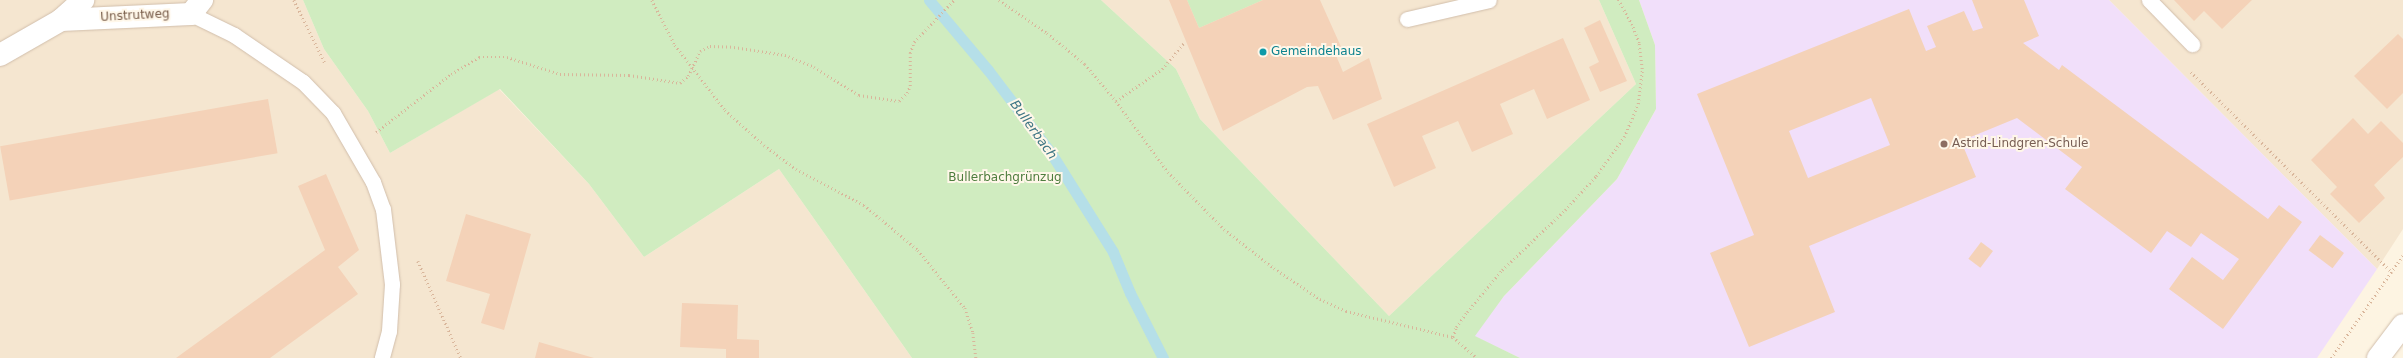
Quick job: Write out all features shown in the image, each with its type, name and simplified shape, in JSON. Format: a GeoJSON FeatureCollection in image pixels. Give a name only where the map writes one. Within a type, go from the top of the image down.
{"type":"FeatureCollection","features":[{"type":"Feature","properties":{"kind":"street","name":"Unstrutweg"},"geometry":{"type":"LineString","coordinates":[[0,55],[61,20],[83,0]]}},
{"type":"Feature","properties":{"kind":"street","name":"Unstrutweg"},"geometry":{"type":"LineString","coordinates":[[61,20],[196,7]]}},
{"type":"Feature","properties":{"kind":"street"},"geometry":{"type":"LineString","coordinates":[[2378,358],[2403,325]]}},
{"type":"Feature","properties":{"kind":"lane"},"geometry":{"type":"LineString","coordinates":[[1407,19],[1489,0]]}},
{"type":"Feature","properties":{"kind":"lane"},"geometry":{"type":"LineString","coordinates":[[2149,0],[2192,44]]}},
{"type":"Feature","properties":{"kind":"lane"},"geometry":{"type":"LineString","coordinates":[[196,7],[303,82],[333,113],[373,182],[383,209],[392,284],[389,331],[382,358]]}},
{"type":"Feature","properties":{"kind":"path"},"geometry":{"type":"LineString","coordinates":[[652,0],[675,45],[725,110],[764,145],[796,169],[864,205],[918,250],[965,308],[973,333],[976,358]]}},
{"type":"Feature","properties":{"kind":"path"},"geometry":{"type":"LineString","coordinates":[[371,135],[452,74],[479,57],[507,57],[560,74],[595,76],[629,75],[680,83],[688,76],[700,51],[710,46],[761,51],[785,56],[814,67],[859,95],[899,101],[907,93],[910,86],[910,53],[914,42],[954,0]]}},
{"type":"Feature","properties":{"kind":"path"},"geometry":{"type":"LineString","coordinates":[[999,0],[1047,33],[1085,64],[1116,101],[1168,172],[1224,229],[1274,268],[1320,299],[1346,311],[1453,337],[1477,358]]}},
{"type":"Feature","properties":{"kind":"path"},"geometry":{"type":"LineString","coordinates":[[1453,337],[1456,327],[1502,270],[1565,210],[1596,176],[1624,137],[1638,104],[1642,69],[1637,37],[1618,0]]}},
{"type":"Feature","properties":{"kind":"path"},"geometry":{"type":"LineString","coordinates":[[1116,101],[1162,69],[1185,42]]}},
{"type":"Feature","properties":{"kind":"path"},"geometry":{"type":"LineString","coordinates":[[2186,67],[2392,272]]}},
{"type":"Feature","properties":{"kind":"path"},"geometry":{"type":"LineString","coordinates":[[2331,358],[2403,255]]}},
{"type":"Feature","properties":{"kind":"shaded area"},"geometry":{"type":"Polygon","coordinates":[[[0,0],[303,0],[324,49],[368,111],[390,153],[499,89],[589,184],[644,257],[779,169],[912,358],[0,358],[0,0]]]}},
{"type":"Feature","properties":{"kind":"shaded area"},"geometry":{"type":"Polygon","coordinates":[[[1101,0],[1599,0],[1636,84],[1389,316],[1200,119],[1176,69],[1101,0]]]}},
{"type":"Feature","properties":{"kind":"shaded area","name":"Astrid-Lindgren-Schule"},"geometry":{"type":"Polygon","coordinates":[[[1639,0],[2109,0],[2377,269],[2317,358],[1520,358],[1474,336],[1504,296],[1617,179],[1656,109],[1655,45],[1639,0]]]}},
{"type":"Feature","properties":{"kind":"shaded area"},"geometry":{"type":"Polygon","coordinates":[[[2109,0],[2403,0],[2403,229],[2377,269],[2109,0]]]}},
{"type":"Feature","properties":{"kind":"green space","name":"Bullerbachgrünzug"},"geometry":{"type":"Polygon","coordinates":[[[303,0],[1101,0],[1176,69],[1200,119],[1389,316],[1636,84],[1599,0],[1639,0],[1655,45],[1656,109],[1617,179],[1504,296],[1475,336],[1520,358],[912,358],[779,169],[644,257],[589,184],[500,89],[390,153],[368,111],[324,49],[303,0]]]}},
{"type":"Feature","properties":{"kind":"green space"},"geometry":{"type":"Polygon","coordinates":[[[1187,0],[1263,0],[1199,28],[1187,0]]]}},
{"type":"Feature","properties":{"kind":"building"},"geometry":{"type":"Polygon","coordinates":[[[1169,0],[1187,0],[1199,28],[1263,0],[1320,0],[1342,49],[1335,53],[1343,72],[1369,58],[1382,99],[1333,120],[1318,86],[1307,87],[1223,131],[1169,0]]]}},
{"type":"Feature","properties":{"kind":"building"},"geometry":{"type":"Polygon","coordinates":[[[1972,0],[2024,0],[2039,36],[2023,43],[2059,70],[2062,65],[2268,219],[2279,205],[2302,222],[2223,329],[2169,289],[2192,257],[2223,280],[2239,259],[2201,233],[2191,247],[2167,231],[2151,253],[2065,189],[2082,167],[2017,118],[1961,141],[1976,177],[1809,246],[1835,312],[1749,347],[1710,253],[1754,235],[1697,94],[1909,9],[1926,51],[1936,47],[1927,26],[1964,11],[1973,31],[1983,28],[1972,0]],[[1871,98],[1789,131],[1808,178],[1890,145],[1871,98]]]}},
{"type":"Feature","properties":{"kind":"building"},"geometry":{"type":"Polygon","coordinates":[[[2174,0],[2252,0],[2222,29],[2204,11],[2194,21],[2174,0]]]}},
{"type":"Feature","properties":{"kind":"building"},"geometry":{"type":"Polygon","coordinates":[[[1600,20],[1627,81],[1600,92],[1589,67],[1599,62],[1584,28],[1600,20]]]}},
{"type":"Feature","properties":{"kind":"building"},"geometry":{"type":"Polygon","coordinates":[[[2398,34],[2403,39],[2403,93],[2387,109],[2354,76],[2398,34]]]}},
{"type":"Feature","properties":{"kind":"building"},"geometry":{"type":"Polygon","coordinates":[[[1563,38],[1590,100],[1547,119],[1534,89],[1500,104],[1513,134],[1472,152],[1458,121],[1422,136],[1436,168],[1394,187],[1367,124],[1563,38]]]}},
{"type":"Feature","properties":{"kind":"building"},"geometry":{"type":"Polygon","coordinates":[[[268,99],[278,153],[10,200],[0,146],[268,99]]]}},
{"type":"Feature","properties":{"kind":"building"},"geometry":{"type":"Polygon","coordinates":[[[2353,118],[2368,134],[2381,121],[2403,143],[2403,157],[2374,185],[2385,198],[2359,223],[2330,194],[2337,187],[2311,160],[2353,118]]]}},
{"type":"Feature","properties":{"kind":"building"},"geometry":{"type":"Polygon","coordinates":[[[326,174],[359,250],[338,267],[358,294],[270,358],[176,358],[325,250],[298,186],[326,174]]]}},
{"type":"Feature","properties":{"kind":"building"},"geometry":{"type":"Polygon","coordinates":[[[466,214],[531,234],[504,330],[481,323],[490,294],[446,281],[466,214]]]}},
{"type":"Feature","properties":{"kind":"building"},"geometry":{"type":"Polygon","coordinates":[[[2320,235],[2344,253],[2333,268],[2309,250],[2320,235]]]}},
{"type":"Feature","properties":{"kind":"building"},"geometry":{"type":"Polygon","coordinates":[[[1981,242],[1993,251],[1980,268],[1968,259],[1981,242]]]}},
{"type":"Feature","properties":{"kind":"building"},"geometry":{"type":"Polygon","coordinates":[[[682,303],[738,305],[737,339],[759,340],[759,358],[726,358],[726,349],[680,347],[682,303]]]}},
{"type":"Feature","properties":{"kind":"building"},"geometry":{"type":"Polygon","coordinates":[[[539,342],[594,358],[535,358],[539,342]]]}},
{"type":"Feature","properties":{"kind":"waterway","name":"Bullerbach"},"geometry":{"type":"LineString","coordinates":[[929,0],[988,70],[1051,153],[1113,252],[1130,293],[1163,358]]}},
{"type":"Feature","properties":{"kind":"place","name":"Gemeindehaus"},"geometry":{"type":"Point","coordinates":[1263,52]}},
{"type":"Feature","properties":{"kind":"place","name":"Astrid-Lindgren-Schule"},"geometry":{"type":"Point","coordinates":[1944,144]}}]}
